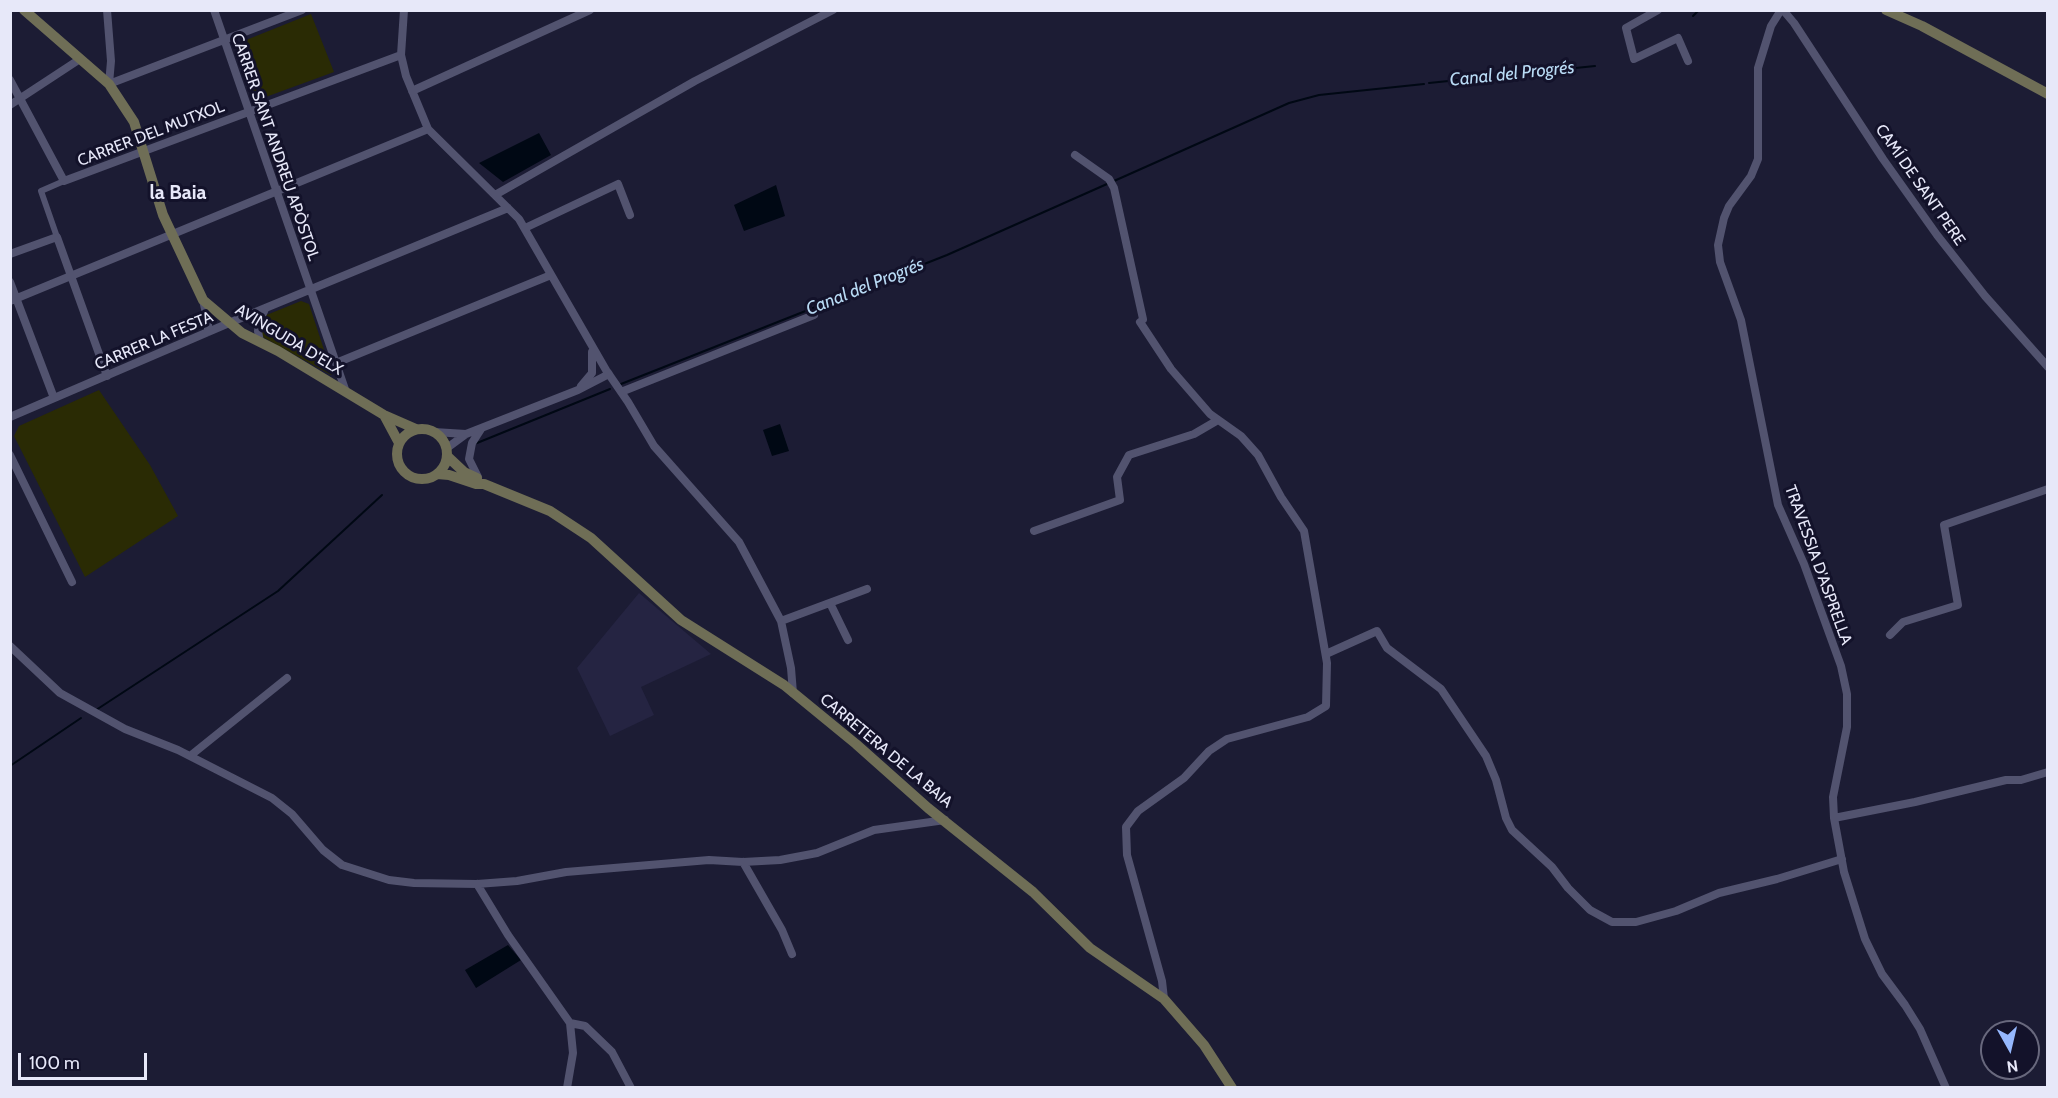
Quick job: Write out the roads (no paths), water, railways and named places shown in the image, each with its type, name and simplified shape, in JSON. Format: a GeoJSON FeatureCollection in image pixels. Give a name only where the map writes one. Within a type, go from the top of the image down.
{"type":"FeatureCollection","features":[{"type":"Feature","properties":{"kind":"main road","name":"AVINGUDA D'ELX"},"geometry":{"type":"LineString","coordinates":[[24,10],[109,84],[134,122],[163,215],[202,300],[229,323],[260,342],[384,415],[416,429]]}},
{"type":"Feature","properties":{"kind":"main road"},"geometry":{"type":"LineString","coordinates":[[1886,10],[1922,26],[2048,94]]}},
{"type":"Feature","properties":{"kind":"main road"},"geometry":{"type":"LineString","coordinates":[[384,415],[399,443]]}},
{"type":"Feature","properties":{"kind":"main road"},"geometry":{"type":"LineString","coordinates":[[416,429],[434,432],[441,437],[447,452],[446,463],[429,478],[412,477],[402,469],[397,460],[399,443],[404,436],[416,429]]}},
{"type":"Feature","properties":{"kind":"main road","name":"CARRETERA DE LA BAIA"},"geometry":{"type":"LineString","coordinates":[[447,452],[464,472],[550,511],[591,538],[681,620],[755,666],[793,693],[1033,892],[1090,948],[1164,999],[1204,1046],[1232,1088]]}},
{"type":"Feature","properties":{"kind":"main road","name":"CARRETERA DE LA BAIA"},"geometry":{"type":"LineString","coordinates":[[436,474],[449,475],[476,484],[481,481]]}},
{"type":"Feature","properties":{"kind":"street"},"geometry":{"type":"LineString","coordinates":[[107,10],[111,61],[109,84],[302,10]]}},
{"type":"Feature","properties":{"kind":"street","name":"CARRER SANT ANDREU APÒSTOL"},"geometry":{"type":"LineString","coordinates":[[214,10],[346,393]]}},
{"type":"Feature","properties":{"kind":"street"},"geometry":{"type":"LineString","coordinates":[[404,10],[401,55],[412,91],[428,129],[508,208],[525,228],[607,372],[654,446],[739,542],[781,621],[791,668],[793,693]]}},
{"type":"Feature","properties":{"kind":"street"},"geometry":{"type":"LineString","coordinates":[[412,91],[590,10]]}},
{"type":"Feature","properties":{"kind":"street"},"geometry":{"type":"LineString","coordinates":[[495,195],[695,81],[833,10]]}},
{"type":"Feature","properties":{"kind":"street"},"geometry":{"type":"LineString","coordinates":[[1658,10],[1626,28],[1634,59],[1677,38],[1688,61]]}},
{"type":"Feature","properties":{"kind":"street","name":"CAMÍ DE SANT PERE"},"geometry":{"type":"LineString","coordinates":[[1782,10],[1794,23],[1937,235],[1986,298],[2048,367]]}},
{"type":"Feature","properties":{"kind":"street","name":"TRAVESSIA D'ASPRELLA"},"geometry":{"type":"LineString","coordinates":[[1782,10],[1771,26],[1758,68],[1758,159],[1751,176],[1724,218],[1718,245],[1720,262],[1741,320],[1778,505],[1804,564],[1841,666],[1847,694],[1847,727],[1833,797],[1834,818],[1842,859],[1864,939],[1882,974],[1920,1029],[1946,1088]]}},
{"type":"Feature","properties":{"kind":"street","name":"CARRER DEL MUTXOL"},"geometry":{"type":"LineString","coordinates":[[64,182],[401,55]]}},
{"type":"Feature","properties":{"kind":"street"},"geometry":{"type":"LineString","coordinates":[[10,105],[80,59]]}},
{"type":"Feature","properties":{"kind":"street"},"geometry":{"type":"LineString","coordinates":[[10,80],[64,182],[41,191],[107,376]]}},
{"type":"Feature","properties":{"kind":"street"},"geometry":{"type":"LineString","coordinates":[[14,300],[428,129]]}},
{"type":"Feature","properties":{"kind":"street"},"geometry":{"type":"LineString","coordinates":[[1075,155],[1109,179],[1114,188],[1141,321],[1171,369],[1210,414],[1241,436],[1258,455],[1281,497],[1304,531],[1326,654],[1326,706],[1308,717],[1227,739],[1209,751],[1184,778],[1138,811],[1126,827],[1126,855],[1162,981],[1164,999]]}},
{"type":"Feature","properties":{"kind":"street"},"geometry":{"type":"LineString","coordinates":[[525,228],[618,184],[630,215]]}},
{"type":"Feature","properties":{"kind":"street","name":"CARRER LA FESTA"},"geometry":{"type":"LineString","coordinates":[[10,417],[229,323],[508,208]]}},
{"type":"Feature","properties":{"kind":"street"},"geometry":{"type":"LineString","coordinates":[[10,254],[57,237]]}},
{"type":"Feature","properties":{"kind":"street"},"geometry":{"type":"LineString","coordinates":[[336,363],[551,275]]}},
{"type":"Feature","properties":{"kind":"street"},"geometry":{"type":"LineString","coordinates":[[10,282],[14,300],[54,398]]}},
{"type":"Feature","properties":{"kind":"street"},"geometry":{"type":"LineString","coordinates":[[202,300],[208,322],[208,332]]}},
{"type":"Feature","properties":{"kind":"street"},"geometry":{"type":"LineString","coordinates":[[260,342],[258,331],[260,320],[266,309]]}},
{"type":"Feature","properties":{"kind":"street"},"geometry":{"type":"LineString","coordinates":[[621,392],[814,315]]}},
{"type":"Feature","properties":{"kind":"street"},"geometry":{"type":"LineString","coordinates":[[578,390],[592,373],[594,359],[591,344]]}},
{"type":"Feature","properties":{"kind":"street"},"geometry":{"type":"LineString","coordinates":[[434,432],[466,434],[481,429],[578,390],[607,372]]}},
{"type":"Feature","properties":{"kind":"street"},"geometry":{"type":"LineString","coordinates":[[1034,531],[1120,500],[1117,477],[1130,455],[1194,434],[1218,420]]}},
{"type":"Feature","properties":{"kind":"street"},"geometry":{"type":"LineString","coordinates":[[481,429],[472,443],[469,459],[481,481]]}},
{"type":"Feature","properties":{"kind":"street"},"geometry":{"type":"LineString","coordinates":[[447,452],[466,434]]}},
{"type":"Feature","properties":{"kind":"street"},"geometry":{"type":"LineString","coordinates":[[10,455],[72,582]]}},
{"type":"Feature","properties":{"kind":"street"},"geometry":{"type":"LineString","coordinates":[[1890,634],[1903,622],[1958,605],[1944,525],[2048,489]]}},
{"type":"Feature","properties":{"kind":"street"},"geometry":{"type":"LineString","coordinates":[[781,621],[867,590]]}},
{"type":"Feature","properties":{"kind":"street"},"geometry":{"type":"LineString","coordinates":[[830,603],[848,640]]}},
{"type":"Feature","properties":{"kind":"street"},"geometry":{"type":"LineString","coordinates":[[1326,654],[1377,631],[1387,648],[1441,689],[1486,756],[1512,830],[1552,867],[1568,888],[1590,910],[1612,922],[1636,922],[1676,911],[1719,893],[1787,877],[1842,859]]}},
{"type":"Feature","properties":{"kind":"street"},"geometry":{"type":"LineString","coordinates":[[10,646],[60,693],[125,729],[190,756],[272,798],[292,814],[323,850],[342,865],[389,879],[414,883],[477,884],[517,881],[566,872],[708,860],[743,862],[780,860],[818,853],[874,830],[945,820]]}},
{"type":"Feature","properties":{"kind":"street"},"geometry":{"type":"LineString","coordinates":[[190,756],[287,678]]}},
{"type":"Feature","properties":{"kind":"street"},"geometry":{"type":"LineString","coordinates":[[1834,818],[1915,802],[2006,780],[2021,780],[2048,772]]}},
{"type":"Feature","properties":{"kind":"street"},"geometry":{"type":"LineString","coordinates":[[743,862],[782,930],[792,954]]}},
{"type":"Feature","properties":{"kind":"street"},"geometry":{"type":"LineString","coordinates":[[477,884],[508,935],[570,1023],[573,1053],[567,1088]]}},
{"type":"Feature","properties":{"kind":"street"},"geometry":{"type":"LineString","coordinates":[[570,1023],[585,1026],[612,1052],[631,1088]]}},
{"type":"Feature","properties":{"kind":"waterway","name":"Canal del Progrés"},"geometry":{"type":"LineString","coordinates":[[1693,16],[1699,10]]}},
{"type":"Feature","properties":{"kind":"waterway","name":"Canal del Progrés"},"geometry":{"type":"LineString","coordinates":[[1429,83],[1595,66]]}},
{"type":"Feature","properties":{"kind":"waterway","name":"Canal del Progrés"},"geometry":{"type":"LineString","coordinates":[[1114,181],[1289,103],[1319,95],[1424,84]]}},
{"type":"Feature","properties":{"kind":"waterway","name":"Canal del Progrés"},"geometry":{"type":"LineString","coordinates":[[621,384],[947,255],[1107,184]]}},
{"type":"Feature","properties":{"kind":"waterway"},"geometry":{"type":"LineString","coordinates":[[477,443],[610,389]]}},
{"type":"Feature","properties":{"kind":"waterway"},"geometry":{"type":"LineString","coordinates":[[96,710],[278,591],[382,495]]}},
{"type":"Feature","properties":{"kind":"waterway"},"geometry":{"type":"LineString","coordinates":[[10,766],[81,718]]}},
{"type":"Feature","properties":{"kind":"district","name":"la Baia"},"geometry":{"type":"Point","coordinates":[178,193]}}]}
